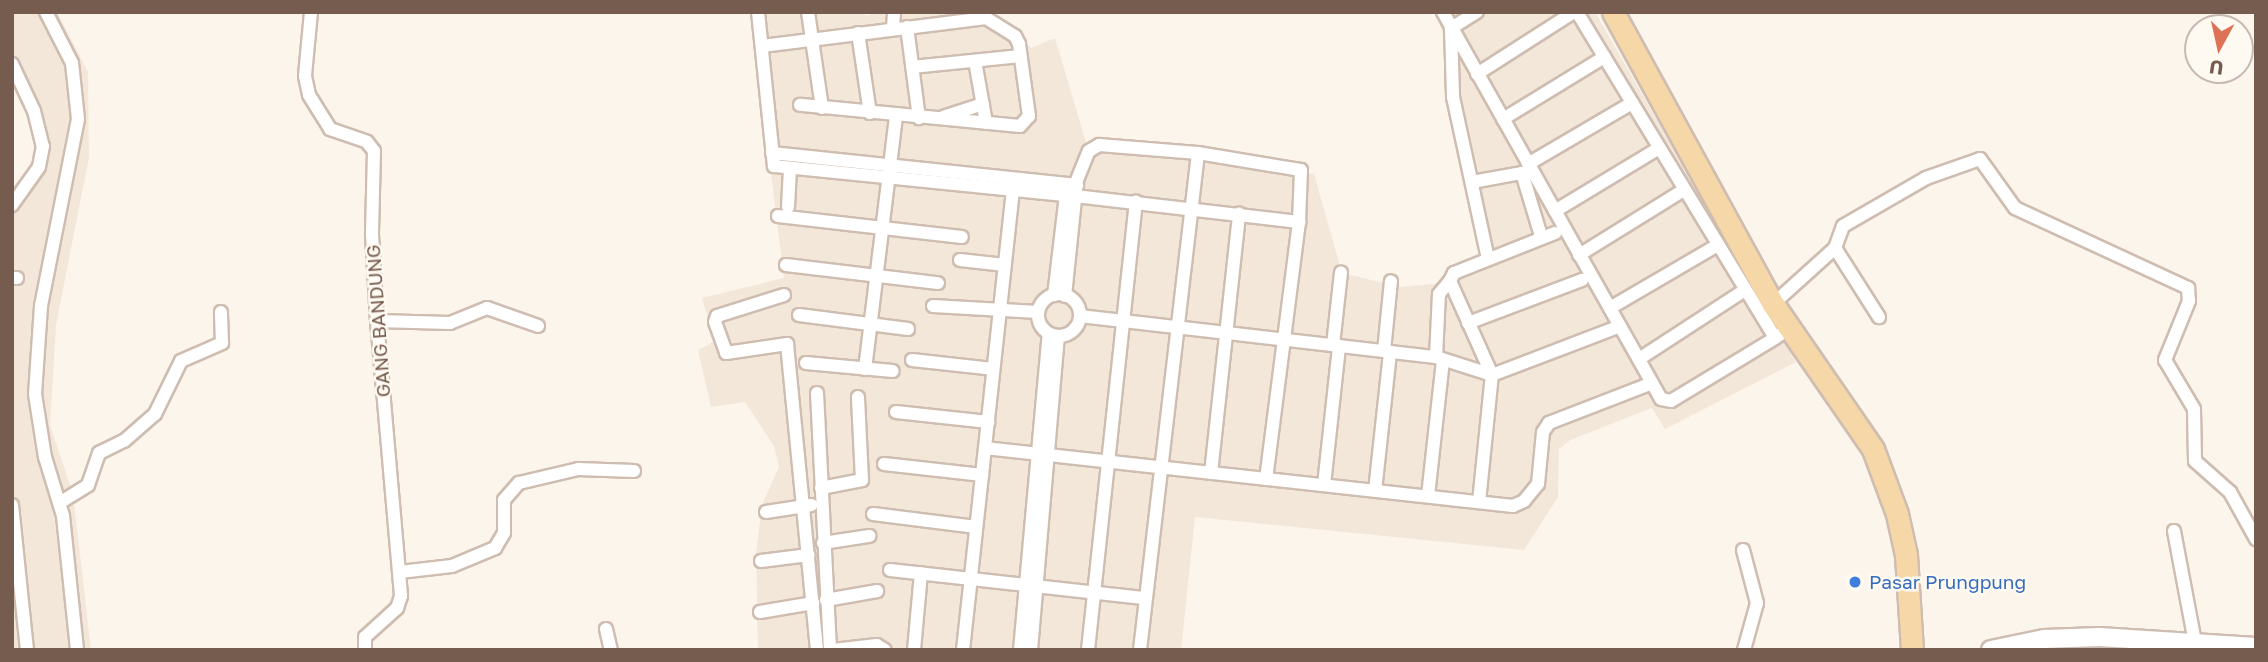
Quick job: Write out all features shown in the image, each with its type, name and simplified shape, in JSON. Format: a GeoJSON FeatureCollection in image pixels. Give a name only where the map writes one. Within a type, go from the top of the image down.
{"type":"FeatureCollection","features":[{"type":"Feature","properties":{"kind":"main road"},"geometry":{"type":"LineString","coordinates":[[1613,12],[1773,303],[1782,334],[1855,418],[1883,473],[1906,555],[1912,650]]}},
{"type":"Feature","properties":{"kind":"main road"},"geometry":{"type":"LineString","coordinates":[[1991,650],[2062,638],[2132,644],[2195,642],[2256,647]]}},
{"type":"Feature","properties":{"kind":"street"},"geometry":{"type":"LineString","coordinates":[[46,12],[72,63],[78,92],[74,149],[48,270],[34,367],[38,422],[61,502],[77,650]]}},
{"type":"Feature","properties":{"kind":"street","name":"GANG BANDUNG"},"geometry":{"type":"LineString","coordinates":[[311,12],[305,76],[309,95],[330,129],[374,149],[372,235],[377,321],[400,572],[400,602],[365,637],[365,650]]}},
{"type":"Feature","properties":{"kind":"street"},"geometry":{"type":"LineString","coordinates":[[758,12],[774,166],[889,172],[1073,188],[1136,202],[1299,222]]}},
{"type":"Feature","properties":{"kind":"street"},"geometry":{"type":"LineString","coordinates":[[808,12],[822,108]]}},
{"type":"Feature","properties":{"kind":"street"},"geometry":{"type":"LineString","coordinates":[[892,28],[894,12]]}},
{"type":"Feature","properties":{"kind":"street"},"geometry":{"type":"LineString","coordinates":[[1443,12],[1451,28],[1619,326],[1661,399],[1671,401],[1782,334],[1745,290],[1575,12],[1477,74]]}},
{"type":"Feature","properties":{"kind":"street"},"geometry":{"type":"LineString","coordinates":[[1451,28],[1477,12]]}},
{"type":"Feature","properties":{"kind":"street"},"geometry":{"type":"LineString","coordinates":[[762,46],[907,27],[955,16],[986,18],[1014,36],[1020,56],[1028,121],[1020,126],[800,105]]}},
{"type":"Feature","properties":{"kind":"street"},"geometry":{"type":"LineString","coordinates":[[907,27],[919,118]]}},
{"type":"Feature","properties":{"kind":"street"},"geometry":{"type":"LineString","coordinates":[[1451,28],[1454,97],[1488,259]]}},
{"type":"Feature","properties":{"kind":"street"},"geometry":{"type":"LineString","coordinates":[[858,33],[870,113]]}},
{"type":"Feature","properties":{"kind":"street"},"geometry":{"type":"LineString","coordinates":[[912,67],[1020,56]]}},
{"type":"Feature","properties":{"kind":"street"},"geometry":{"type":"LineString","coordinates":[[1503,119],[1604,57]]}},
{"type":"Feature","properties":{"kind":"street"},"geometry":{"type":"LineString","coordinates":[[975,61],[986,123]]}},
{"type":"Feature","properties":{"kind":"street"},"geometry":{"type":"LineString","coordinates":[[12,64],[34,111],[43,146],[38,167],[12,205]]}},
{"type":"Feature","properties":{"kind":"street"},"geometry":{"type":"LineString","coordinates":[[1528,164],[1632,103]]}},
{"type":"Feature","properties":{"kind":"street"},"geometry":{"type":"LineString","coordinates":[[937,119],[983,104]]}},
{"type":"Feature","properties":{"kind":"street"},"geometry":{"type":"LineString","coordinates":[[865,369],[896,116]]}},
{"type":"Feature","properties":{"kind":"street"},"geometry":{"type":"LineString","coordinates":[[933,306],[1000,313],[1038,312],[1059,295],[1073,188],[1089,150],[1099,145],[1198,153],[1296,166],[1303,176],[1299,222],[1266,479]]}},
{"type":"Feature","properties":{"kind":"street"},"geometry":{"type":"LineString","coordinates":[[1555,211],[1659,148]]}},
{"type":"Feature","properties":{"kind":"street"},"geometry":{"type":"LineString","coordinates":[[772,153],[1013,190],[1073,188]]}},
{"type":"Feature","properties":{"kind":"street"},"geometry":{"type":"LineString","coordinates":[[1140,650],[1174,328],[1198,153]]}},
{"type":"Feature","properties":{"kind":"street"},"geometry":{"type":"LineString","coordinates":[[1773,303],[1835,248],[1843,226],[1926,178],[1980,159],[2015,208],[2188,288],[2189,301],[2165,359],[2193,409],[2192,455],[2230,492],[2256,539]]}},
{"type":"Feature","properties":{"kind":"street"},"geometry":{"type":"LineString","coordinates":[[788,206],[790,168]]}},
{"type":"Feature","properties":{"kind":"street"},"geometry":{"type":"LineString","coordinates":[[1472,182],[1514,171],[1522,173],[1541,236]]}},
{"type":"Feature","properties":{"kind":"street"},"geometry":{"type":"LineString","coordinates":[[963,650],[1013,190]]}},
{"type":"Feature","properties":{"kind":"street"},"geometry":{"type":"LineString","coordinates":[[1579,255],[1684,190]]}},
{"type":"Feature","properties":{"kind":"street"},"geometry":{"type":"LineString","coordinates":[[1088,650],[1136,202]]}},
{"type":"Feature","properties":{"kind":"street"},"geometry":{"type":"LineString","coordinates":[[1211,473],[1239,214]]}},
{"type":"Feature","properties":{"kind":"street"},"geometry":{"type":"LineString","coordinates":[[778,216],[962,237]]}},
{"type":"Feature","properties":{"kind":"street"},"geometry":{"type":"LineString","coordinates":[[1428,496],[1439,358],[1437,300],[1454,273],[1541,236],[1556,233]]}},
{"type":"Feature","properties":{"kind":"street"},"geometry":{"type":"LineString","coordinates":[[1610,308],[1718,245]]}},
{"type":"Feature","properties":{"kind":"street"},"geometry":{"type":"LineString","coordinates":[[1835,248],[1879,317]]}},
{"type":"Feature","properties":{"kind":"street"},"geometry":{"type":"LineString","coordinates":[[960,260],[1005,265]]}},
{"type":"Feature","properties":{"kind":"street"},"geometry":{"type":"LineString","coordinates":[[786,265],[938,283]]}},
{"type":"Feature","properties":{"kind":"street"},"geometry":{"type":"LineString","coordinates":[[1324,485],[1341,272]]}},
{"type":"Feature","properties":{"kind":"street"},"geometry":{"type":"LineString","coordinates":[[1375,491],[1391,281]]}},
{"type":"Feature","properties":{"kind":"street"},"geometry":{"type":"LineString","coordinates":[[1450,281],[1492,375],[1479,502]]}},
{"type":"Feature","properties":{"kind":"street"},"geometry":{"type":"LineString","coordinates":[[1468,323],[1582,281]]}},
{"type":"Feature","properties":{"kind":"street"},"geometry":{"type":"LineString","coordinates":[[1639,359],[1745,290]]}},
{"type":"Feature","properties":{"kind":"street"},"geometry":{"type":"LineString","coordinates":[[783,295],[717,316],[715,321],[726,353],[787,344],[809,555],[831,650],[877,645],[885,650]]}},
{"type":"Feature","properties":{"kind":"street"},"geometry":{"type":"LineString","coordinates":[[1059,295],[1073,300],[1080,316]]}},
{"type":"Feature","properties":{"kind":"street"},"geometry":{"type":"LineString","coordinates":[[377,321],[450,323],[486,308],[538,326]]}},
{"type":"Feature","properties":{"kind":"street"},"geometry":{"type":"LineString","coordinates":[[61,502],[88,485],[99,453],[124,441],[155,414],[181,361],[222,343],[221,312]]}},
{"type":"Feature","properties":{"kind":"street"},"geometry":{"type":"LineString","coordinates":[[1038,312],[1038,321],[1054,335]]}},
{"type":"Feature","properties":{"kind":"street"},"geometry":{"type":"LineString","coordinates":[[799,315],[908,329]]}},
{"type":"Feature","properties":{"kind":"street"},"geometry":{"type":"LineString","coordinates":[[1080,316],[1439,358],[1492,375],[1619,326]]}},
{"type":"Feature","properties":{"kind":"street"},"geometry":{"type":"LineString","coordinates":[[1054,335],[1073,330],[1080,316]]}},
{"type":"Feature","properties":{"kind":"street"},"geometry":{"type":"LineString","coordinates":[[1020,650],[1030,585],[1054,335]]}},
{"type":"Feature","properties":{"kind":"street"},"geometry":{"type":"LineString","coordinates":[[912,360],[993,369]]}},
{"type":"Feature","properties":{"kind":"street"},"geometry":{"type":"LineString","coordinates":[[806,363],[893,371]]}},
{"type":"Feature","properties":{"kind":"street"},"geometry":{"type":"LineString","coordinates":[[985,448],[1513,506],[1524,501],[1540,477],[1543,432],[1549,423],[1652,383]]}},
{"type":"Feature","properties":{"kind":"street"},"geometry":{"type":"LineString","coordinates":[[817,393],[823,543],[817,650]]}},
{"type":"Feature","properties":{"kind":"street"},"geometry":{"type":"LineString","coordinates":[[821,488],[862,480],[858,397]]}},
{"type":"Feature","properties":{"kind":"street"},"geometry":{"type":"LineString","coordinates":[[896,412],[988,422]]}},
{"type":"Feature","properties":{"kind":"street"},"geometry":{"type":"LineString","coordinates":[[884,464],[982,475]]}},
{"type":"Feature","properties":{"kind":"street"},"geometry":{"type":"LineString","coordinates":[[400,572],[452,566],[495,548],[504,533],[504,500],[519,483],[578,469],[634,471]]}},
{"type":"Feature","properties":{"kind":"street"},"geometry":{"type":"LineString","coordinates":[[766,512],[821,504]]}},
{"type":"Feature","properties":{"kind":"street"},"geometry":{"type":"LineString","coordinates":[[12,505],[27,650]]}},
{"type":"Feature","properties":{"kind":"street"},"geometry":{"type":"LineString","coordinates":[[873,514],[976,527]]}},
{"type":"Feature","properties":{"kind":"street"},"geometry":{"type":"LineString","coordinates":[[2174,531],[2195,642]]}},
{"type":"Feature","properties":{"kind":"street"},"geometry":{"type":"LineString","coordinates":[[823,543],[869,536]]}},
{"type":"Feature","properties":{"kind":"street"},"geometry":{"type":"LineString","coordinates":[[1743,550],[1757,603],[1744,650]]}},
{"type":"Feature","properties":{"kind":"street"},"geometry":{"type":"LineString","coordinates":[[761,561],[809,555]]}},
{"type":"Feature","properties":{"kind":"street"},"geometry":{"type":"LineString","coordinates":[[890,570],[1145,598]]}},
{"type":"Feature","properties":{"kind":"street"},"geometry":{"type":"LineString","coordinates":[[914,650],[921,573]]}},
{"type":"Feature","properties":{"kind":"street"},"geometry":{"type":"LineString","coordinates":[[1030,585],[1031,650]]}},
{"type":"Feature","properties":{"kind":"street"},"geometry":{"type":"LineString","coordinates":[[760,612],[877,591]]}},
{"type":"Feature","properties":{"kind":"street"},"geometry":{"type":"LineString","coordinates":[[606,629],[611,650]]}},
{"type":"Feature","properties":{"kind":"shaded area"},"geometry":{"type":"Polygon","coordinates":[[[12,12],[57,12],[88,72],[89,157],[56,325],[50,425],[73,494],[91,650],[12,650],[12,202],[37,160],[38,140],[12,83],[12,12]]]}},
{"type":"Feature","properties":{"kind":"shaded area"},"geometry":{"type":"Polygon","coordinates":[[[751,12],[854,12],[869,16],[870,12],[990,12],[1031,48],[1055,38],[1088,149],[1314,174],[1342,273],[1400,287],[1446,283],[1487,263],[1438,12],[1595,12],[1796,362],[1665,429],[1652,408],[1570,440],[1559,449],[1558,497],[1524,550],[1195,517],[1181,650],[758,650],[756,553],[762,505],[779,467],[774,446],[745,402],[711,407],[698,350],[715,341],[702,298],[784,278],[751,12]]]}},
{"type":"Feature","properties":{"kind":"place","name":"Pasar Prungpung"},"geometry":{"type":"Point","coordinates":[1855,582]}}]}
